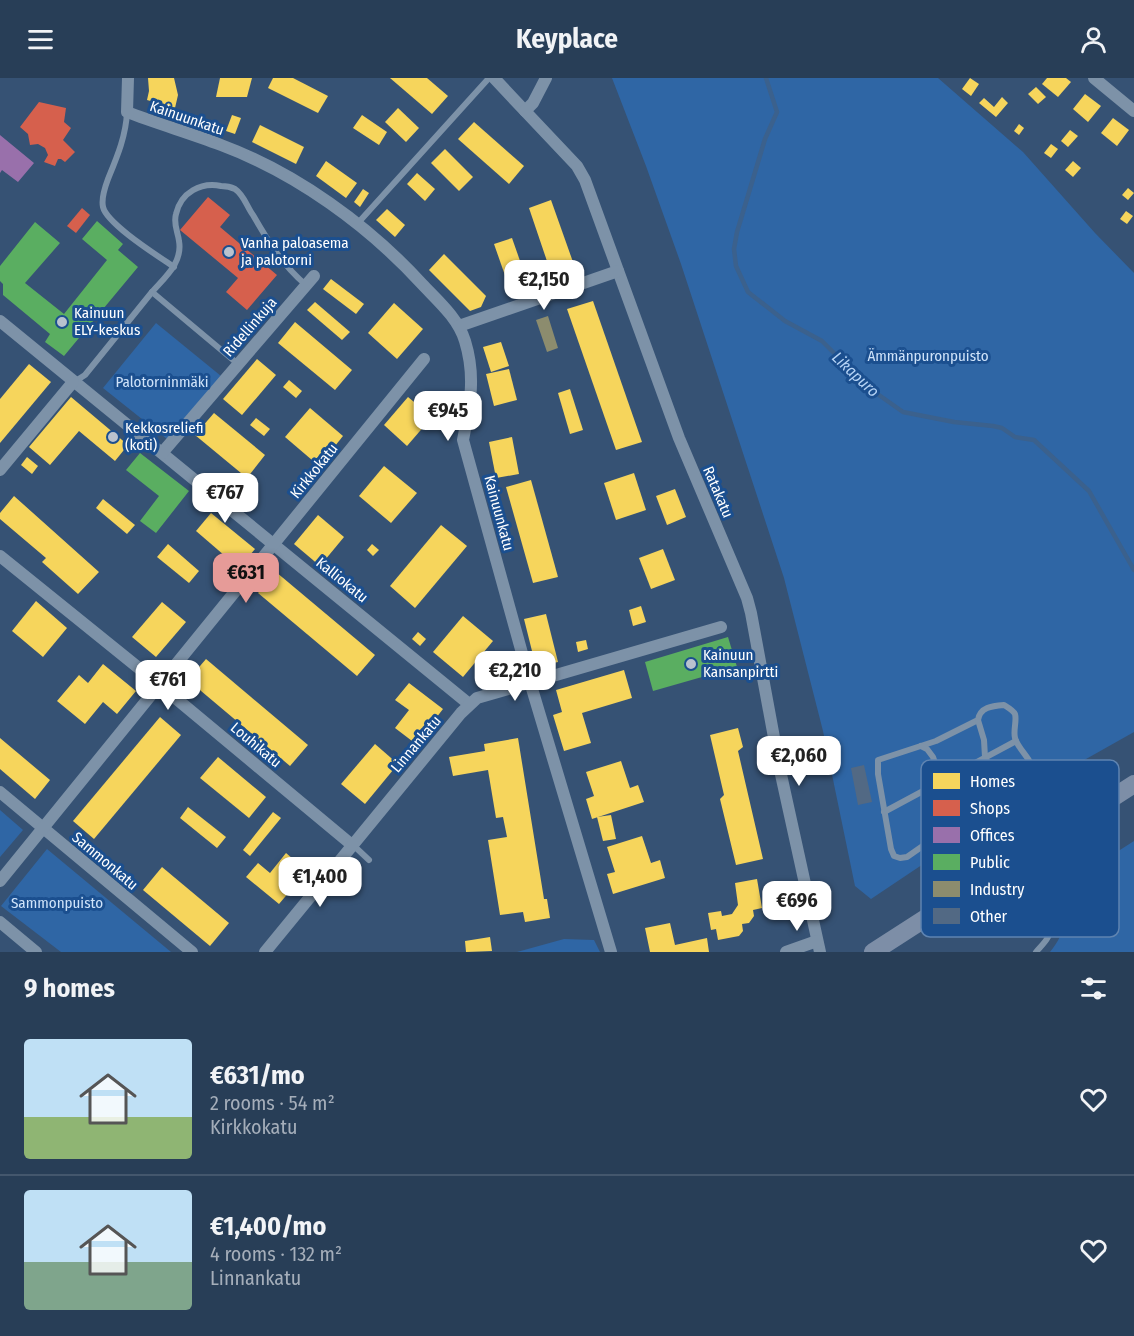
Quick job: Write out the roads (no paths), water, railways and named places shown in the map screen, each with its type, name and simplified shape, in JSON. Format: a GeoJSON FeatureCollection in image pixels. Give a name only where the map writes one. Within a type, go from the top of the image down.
{"type":"FeatureCollection","features":[{"type":"Feature","properties":{"kind":"main road"},"geometry":{"type":"LineString","coordinates":[[1119,794],[1134,784]]}},
{"type":"Feature","properties":{"kind":"main road"},"geometry":{"type":"LineString","coordinates":[[873,952],[921,921]]}},
{"type":"Feature","properties":{"kind":"street","name":"Kainuunkatu"},"geometry":{"type":"LineString","coordinates":[[128,78],[127,112],[224,146],[299,182],[358,223],[413,274],[459,326],[473,380],[463,440],[530,682],[611,952]]}},
{"type":"Feature","properties":{"kind":"street","name":"Ratakatu"},"geometry":{"type":"LineString","coordinates":[[494,78],[577,166],[585,180],[679,438],[751,613],[780,771],[818,946]]}},
{"type":"Feature","properties":{"kind":"street"},"geometry":{"type":"LineString","coordinates":[[525,111],[533,103],[546,78]]}},
{"type":"Feature","properties":{"kind":"street"},"geometry":{"type":"LineString","coordinates":[[1094,78],[1134,111]]}},
{"type":"Feature","properties":{"kind":"street"},"geometry":{"type":"LineString","coordinates":[[459,326],[618,271]]}},
{"type":"Feature","properties":{"kind":"street","name":"Ridellinkuja"},"geometry":{"type":"LineString","coordinates":[[162,453],[310,280]]}},
{"type":"Feature","properties":{"kind":"street","name":"Kalliokatu"},"geometry":{"type":"LineString","coordinates":[[0,321],[469,704]]}},
{"type":"Feature","properties":{"kind":"street","name":"Kirkkokatu"},"geometry":{"type":"LineString","coordinates":[[0,881],[161,686],[424,359]]}},
{"type":"Feature","properties":{"kind":"street"},"geometry":{"type":"LineString","coordinates":[[0,470],[73,382]]}},
{"type":"Feature","properties":{"kind":"street","name":"Louhikatu"},"geometry":{"type":"LineString","coordinates":[[0,556],[352,845]]}},
{"type":"Feature","properties":{"kind":"street","name":"Linnankatu"},"geometry":{"type":"LineString","coordinates":[[265,952],[469,704],[477,698],[721,627]]}},
{"type":"Feature","properties":{"kind":"street","name":"Sammonkatu"},"geometry":{"type":"LineString","coordinates":[[0,792],[192,952]]}},
{"type":"Feature","properties":{"kind":"street"},"geometry":{"type":"LineString","coordinates":[[0,922],[36,952]]}},
{"type":"Feature","properties":{"kind":"street"},"geometry":{"type":"LineString","coordinates":[[786,952],[818,946]]}},
{"type":"Feature","properties":{"kind":"lane"},"geometry":{"type":"LineString","coordinates":[[358,223],[489,78]]}},
{"type":"Feature","properties":{"kind":"lane"},"geometry":{"type":"LineString","coordinates":[[127,112],[123,139],[103,195],[103,205],[106,214],[127,233],[174,267]]}},
{"type":"Feature","properties":{"kind":"lane"},"geometry":{"type":"LineString","coordinates":[[73,382],[85,375],[174,267],[180,243],[175,226],[176,214],[182,200],[200,185],[234,188],[245,200],[279,257],[292,273],[310,280]]}},
{"type":"Feature","properties":{"kind":"lane"},"geometry":{"type":"LineString","coordinates":[[152,292],[238,364]]}},
{"type":"Feature","properties":{"kind":"lane"},"geometry":{"type":"LineString","coordinates":[[986,760],[978,720],[980,713],[990,706],[1004,705],[1015,714],[1016,741],[1029,760]]}},
{"type":"Feature","properties":{"kind":"lane"},"geometry":{"type":"LineString","coordinates":[[921,848],[907,858],[894,856],[884,812],[878,760],[936,741],[978,720]]}},
{"type":"Feature","properties":{"kind":"lane"},"geometry":{"type":"LineString","coordinates":[[980,760],[1016,741]]}},
{"type":"Feature","properties":{"kind":"lane"},"geometry":{"type":"LineString","coordinates":[[921,746],[927,749],[934,760]]}},
{"type":"Feature","properties":{"kind":"lane"},"geometry":{"type":"LineString","coordinates":[[884,812],[921,794]]}},
{"type":"Feature","properties":{"kind":"lane"},"geometry":{"type":"LineString","coordinates":[[352,845],[369,860]]}},
{"type":"Feature","properties":{"kind":"lane"},"geometry":{"type":"LineString","coordinates":[[1036,952],[1048,937]]}},
{"type":"Feature","properties":{"kind":"waterway","name":"Likapuro"},"geometry":{"type":"LineString","coordinates":[[766,78],[777,112],[765,139],[734,249],[736,266],[748,292],[785,321],[822,341],[869,388],[903,412],[954,422],[993,426],[1002,428],[1015,437],[1034,440],[1089,491],[1134,570]]}},
{"type":"Feature","properties":{"kind":"place","name":"Vanha paloasema ja palotorni"},"geometry":{"type":"Point","coordinates":[229,252]}},
{"type":"Feature","properties":{"kind":"place","name":"Kainuun ELY-keskus"},"geometry":{"type":"Point","coordinates":[62,322]}},
{"type":"Feature","properties":{"kind":"place","name":"Kekkosreliefi (koti)"},"geometry":{"type":"Point","coordinates":[113,437]}},
{"type":"Feature","properties":{"kind":"place","name":"Kainuun Kansanpirtti"},"geometry":{"type":"Point","coordinates":[691,664]}},
{"type":"Feature","properties":{"kind":"park label","name":"Ämmänpuronpuisto"},"geometry":{"type":"Point","coordinates":[928,356]}},
{"type":"Feature","properties":{"kind":"park label","name":"Palotorninmäki"},"geometry":{"type":"Point","coordinates":[162,382]}},
{"type":"Feature","properties":{"kind":"park label","name":"Sammonpuisto"},"geometry":{"type":"Point","coordinates":[57,903]}}]}
